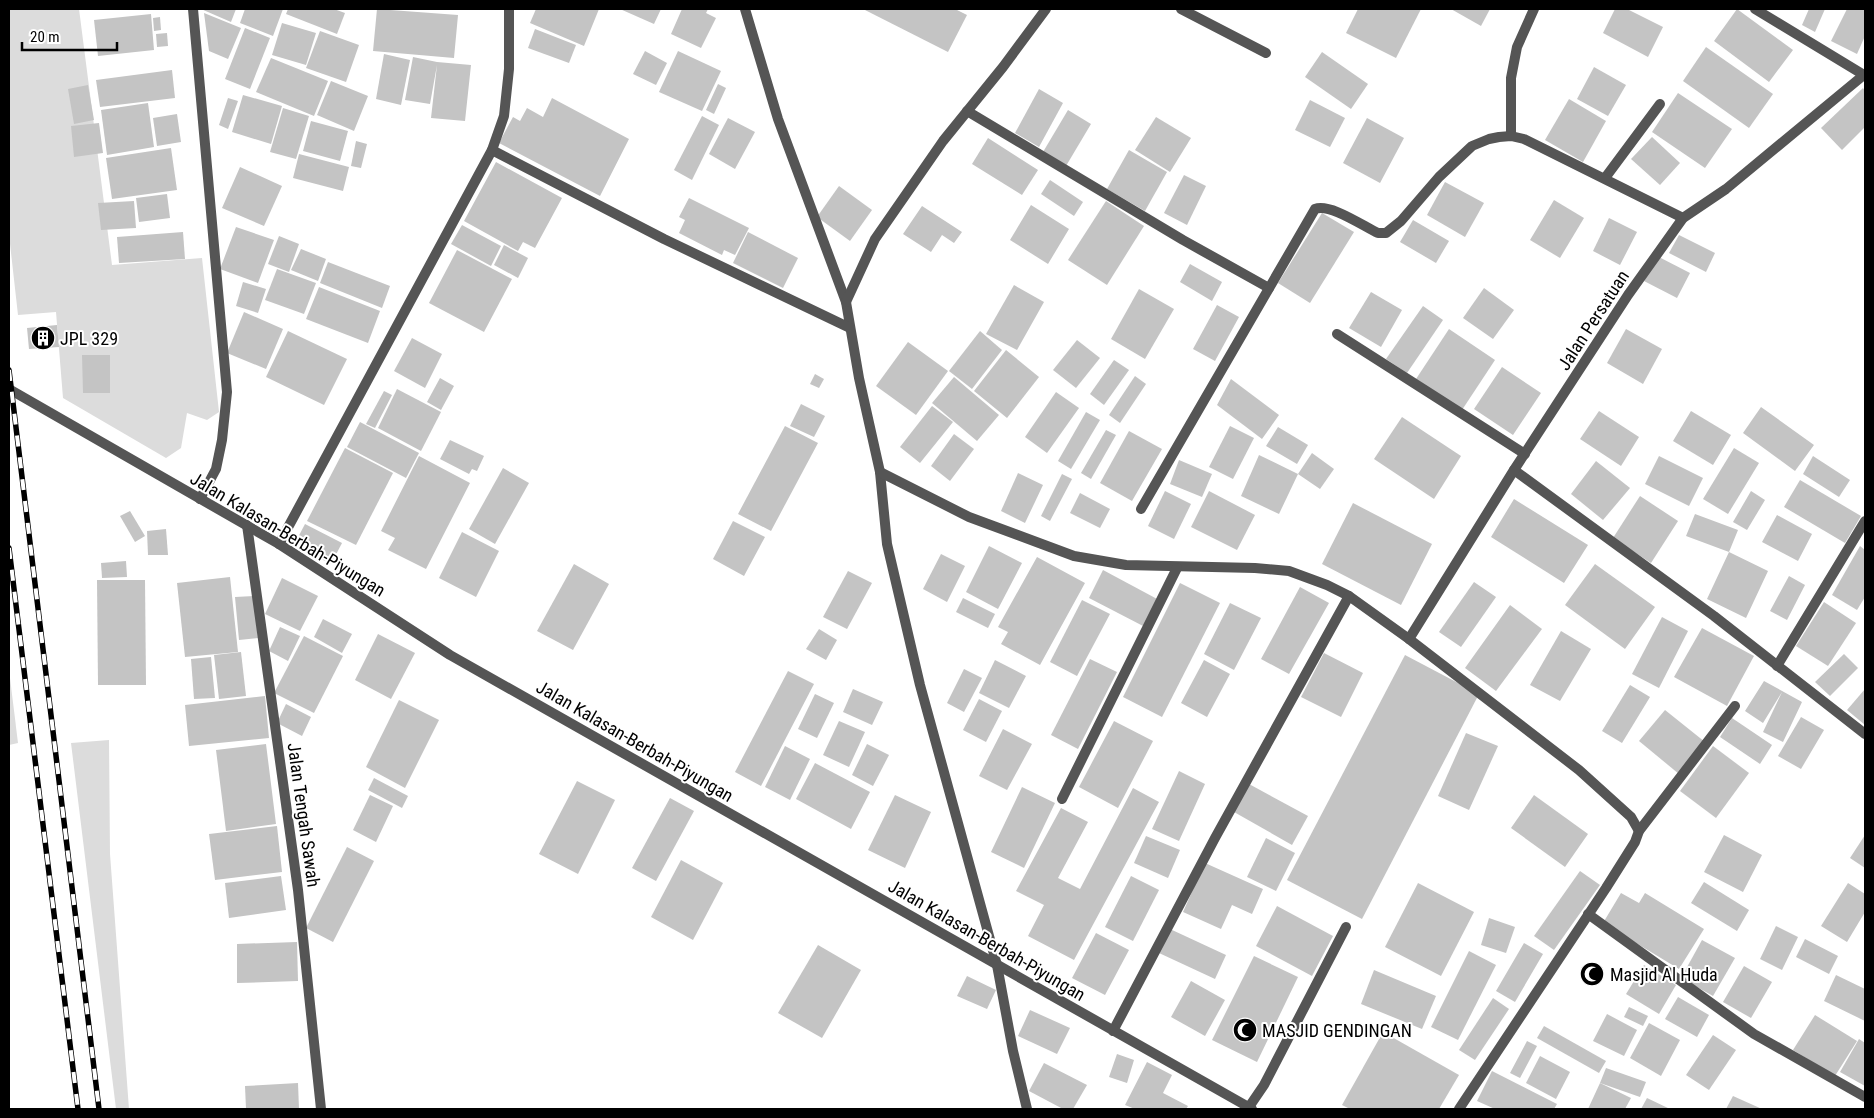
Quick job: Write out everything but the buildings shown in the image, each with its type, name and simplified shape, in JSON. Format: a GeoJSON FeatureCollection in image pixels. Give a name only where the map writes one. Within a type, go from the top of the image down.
{"type":"FeatureCollection","features":[{"type":"Feature","properties":{"kind":"street"},"geometry":{"type":"LineString","coordinates":[[193,9],[227,392],[222,440],[216,470],[200,499]]}},
{"type":"Feature","properties":{"kind":"street"},"geometry":{"type":"LineString","coordinates":[[279,544],[492,150],[504,116],[509,69],[509,9]]}},
{"type":"Feature","properties":{"kind":"street"},"geometry":{"type":"LineString","coordinates":[[745,9],[778,119],[846,302],[859,378],[880,472],[887,544],[920,684],[997,965],[1013,1051],[1027,1109]]}},
{"type":"Feature","properties":{"kind":"street"},"geometry":{"type":"LineString","coordinates":[[846,302],[875,239],[943,140],[1046,9]]}},
{"type":"Feature","properties":{"kind":"street"},"geometry":{"type":"LineString","coordinates":[[1182,9],[1266,53]]}},
{"type":"Feature","properties":{"kind":"street"},"geometry":{"type":"LineString","coordinates":[[1511,136],[1511,78],[1517,46],[1534,9]]}},
{"type":"Feature","properties":{"kind":"street"},"geometry":{"type":"LineString","coordinates":[[1756,9],[1865,74]]}},
{"type":"Feature","properties":{"kind":"street","name":"Jalan Persatuan"},"geometry":{"type":"LineString","coordinates":[[1409,639],[1514,470],[1628,294],[1683,218],[1726,189],[1865,74]]}},
{"type":"Feature","properties":{"kind":"street"},"geometry":{"type":"LineString","coordinates":[[1605,178],[1660,104]]}},
{"type":"Feature","properties":{"kind":"street"},"geometry":{"type":"LineString","coordinates":[[967,111],[1175,235],[1270,288]]}},
{"type":"Feature","properties":{"kind":"street"},"geometry":{"type":"LineString","coordinates":[[1141,509],[1315,209],[1321,207],[1330,209],[1378,233],[1386,233],[1401,221],[1439,177],[1472,146],[1489,139],[1511,136],[1524,139],[1683,218]]}},
{"type":"Feature","properties":{"kind":"street"},"geometry":{"type":"LineString","coordinates":[[492,150],[664,239],[850,328]]}},
{"type":"Feature","properties":{"kind":"street"},"geometry":{"type":"LineString","coordinates":[[1337,334],[1525,454]]}},
{"type":"Feature","properties":{"kind":"street","name":"Jalan Kalasan-Berbah-Piyungan"},"geometry":{"type":"LineString","coordinates":[[9,389],[279,544],[450,655],[1251,1108]]}},
{"type":"Feature","properties":{"kind":"street"},"geometry":{"type":"LineString","coordinates":[[1514,470],[1714,616],[1865,734]]}},
{"type":"Feature","properties":{"kind":"street"},"geometry":{"type":"LineString","coordinates":[[880,472],[969,517],[1074,556],[1126,566],[1255,568],[1289,571],[1327,585],[1349,596],[1409,639],[1579,770],[1631,817],[1639,831]]}},
{"type":"Feature","properties":{"kind":"street"},"geometry":{"type":"LineString","coordinates":[[1777,666],[1865,521]]}},
{"type":"Feature","properties":{"kind":"street","name":"Jalan Tengah Sawah"},"geometry":{"type":"LineString","coordinates":[[247,526],[298,890],[321,1109]]}},
{"type":"Feature","properties":{"kind":"street"},"geometry":{"type":"LineString","coordinates":[[1062,799],[1177,568]]}},
{"type":"Feature","properties":{"kind":"street"},"geometry":{"type":"LineString","coordinates":[[1114,1031],[1214,838],[1349,596]]}},
{"type":"Feature","properties":{"kind":"street"},"geometry":{"type":"LineString","coordinates":[[1459,1109],[1588,914],[1639,831],[1735,706]]}},
{"type":"Feature","properties":{"kind":"street"},"geometry":{"type":"LineString","coordinates":[[1588,914],[1754,1034],[1865,1097]]}},
{"type":"Feature","properties":{"kind":"street"},"geometry":{"type":"LineString","coordinates":[[1251,1108],[1346,927]]}},
{"type":"Feature","properties":{"kind":"shaded area"},"geometry":{"type":"Polygon","coordinates":[[[9,9],[79,9],[112,265],[202,258],[219,412],[207,420],[187,413],[181,448],[166,458],[63,398],[56,312],[18,315],[9,235],[9,9]]]}},
{"type":"Feature","properties":{"kind":"shaded area"},"geometry":{"type":"Polygon","coordinates":[[[9,670],[18,743],[9,745],[9,670]]]}},
{"type":"Feature","properties":{"kind":"shaded area"},"geometry":{"type":"Polygon","coordinates":[[[109,740],[110,854],[129,1109],[116,1109],[71,743],[109,740]]]}},
{"type":"Feature","properties":{"kind":"railway"},"geometry":{"type":"LineString","coordinates":[[9,370],[99,1109]]}},
{"type":"Feature","properties":{"kind":"railway"},"geometry":{"type":"LineString","coordinates":[[9,548],[78,1109]]}},
{"type":"Feature","properties":{"kind":"place","name":"JPL 329"},"geometry":{"type":"Point","coordinates":[43,338]}},
{"type":"Feature","properties":{"kind":"place","name":"Masjid Al Huda"},"geometry":{"type":"Point","coordinates":[1592,974]}},
{"type":"Feature","properties":{"kind":"place","name":"MASJID GENDINGAN"},"geometry":{"type":"Point","coordinates":[1245,1030]}}]}
